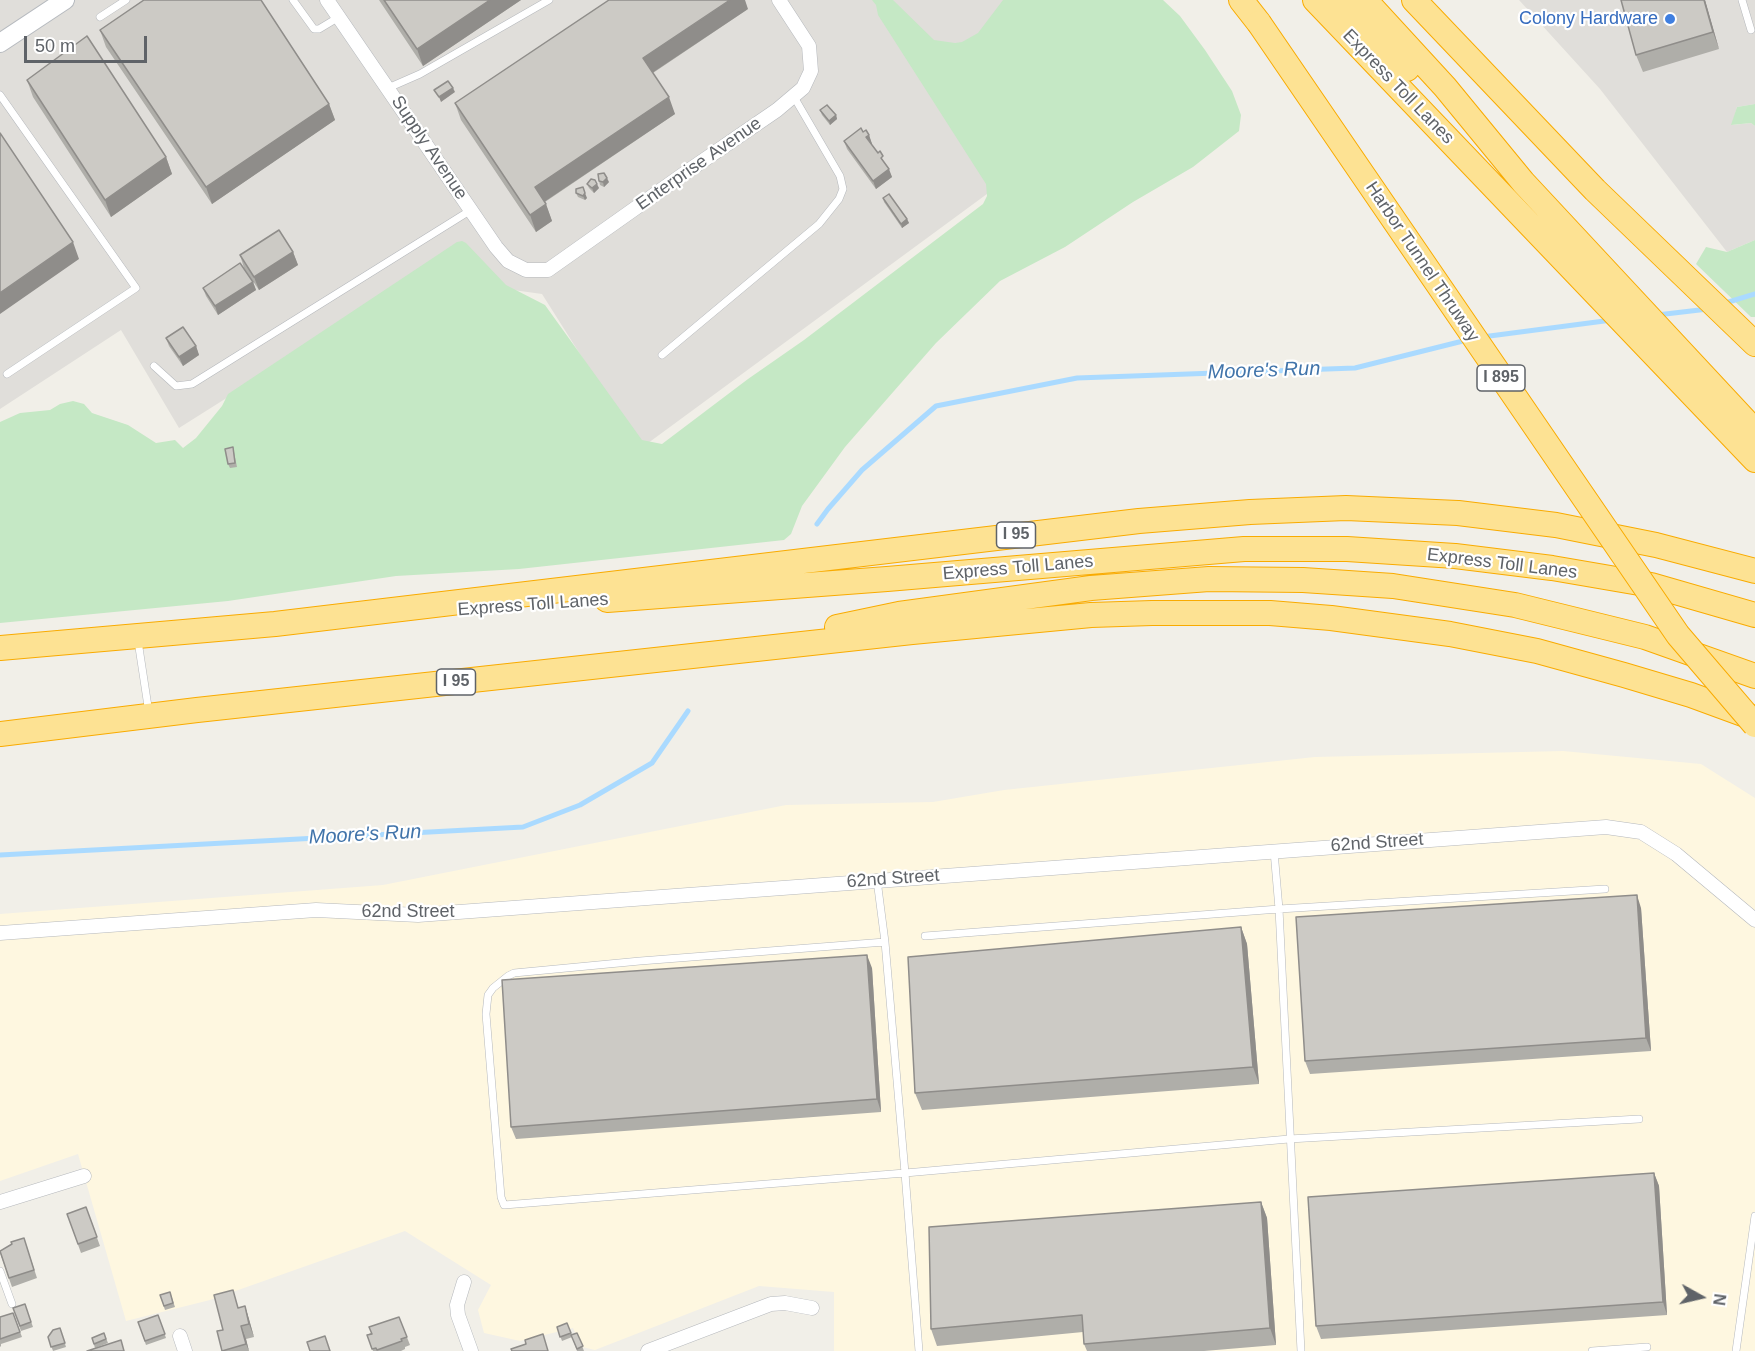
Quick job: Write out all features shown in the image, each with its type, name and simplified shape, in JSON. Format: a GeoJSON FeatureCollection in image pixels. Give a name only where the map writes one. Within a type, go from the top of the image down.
{"type":"FeatureCollection","features":[{"type":"Feature","properties":{"kind":"highway","name":"Harbor Tunnel Thruway"},"geometry":{"type":"LineString","coordinates":[[1241,0],[1678,635],[1755,725]]}},
{"type":"Feature","properties":{"kind":"highway","name":"Express Toll Lanes"},"geometry":{"type":"LineString","coordinates":[[1315,0],[1755,460]]}},
{"type":"Feature","properties":{"kind":"highway"},"geometry":{"type":"LineString","coordinates":[[1340,0],[1435,98],[1523,182]]}},
{"type":"Feature","properties":{"kind":"highway","name":"Express Toll Lanes"},"geometry":{"type":"LineString","coordinates":[[1365,0],[1446,87],[1523,182],[1755,431]]}},
{"type":"Feature","properties":{"kind":"highway"},"geometry":{"type":"LineString","coordinates":[[1414,0],[1595,190],[1755,344]]}},
{"type":"Feature","properties":{"kind":"highway","name":"I 95"},"geometry":{"type":"LineString","coordinates":[[0,648],[275,624],[1139,520],[1250,512],[1346,508],[1458,513],[1556,525],[1656,545],[1755,571]]}},
{"type":"Feature","properties":{"kind":"highway","name":"Express Toll Lanes"},"geometry":{"type":"LineString","coordinates":[[275,624],[887,579],[1244,549],[1347,549],[1455,556],[1552,568],[1651,585],[1755,615]]}},
{"type":"Feature","properties":{"kind":"highway","name":"Express Toll Lanes"},"geometry":{"type":"LineString","coordinates":[[763,648],[860,621],[1031,595],[1180,580],[1273,579],[1393,586],[1515,605],[1645,638],[1755,676]]}},
{"type":"Feature","properties":{"kind":"highway","name":"I 95"},"geometry":{"type":"LineString","coordinates":[[0,734],[763,648],[1091,615],[1152,613],[1270,613],[1400,626],[1450,634],[1537,651],[1691,694],[1755,718]]}},
{"type":"Feature","properties":{"kind":"main road"},"geometry":{"type":"LineString","coordinates":[[0,43],[65,0]]}},
{"type":"Feature","properties":{"kind":"street","name":"Supply Avenue"},"geometry":{"type":"LineString","coordinates":[[327,0],[508,261],[526,270],[548,270]]}},
{"type":"Feature","properties":{"kind":"street","name":"Enterprise Avenue"},"geometry":{"type":"LineString","coordinates":[[548,270],[794,97],[807,81],[811,71],[811,55],[803,37],[779,0]]}},
{"type":"Feature","properties":{"kind":"street","name":"62nd Street"},"geometry":{"type":"LineString","coordinates":[[0,933],[316,910],[418,915],[1606,827],[1641,832],[1676,854],[1755,920]]}},
{"type":"Feature","properties":{"kind":"street"},"geometry":{"type":"LineString","coordinates":[[0,1202],[84,1176]]}},
{"type":"Feature","properties":{"kind":"street"},"geometry":{"type":"LineString","coordinates":[[464,1282],[457,1305],[458,1315],[471,1351]]}},
{"type":"Feature","properties":{"kind":"street"},"geometry":{"type":"LineString","coordinates":[[648,1351],[771,1304],[785,1303],[812,1308]]}},
{"type":"Feature","properties":{"kind":"street"},"geometry":{"type":"LineString","coordinates":[[180,1336],[185,1351]]}},
{"type":"Feature","properties":{"kind":"lane"},"geometry":{"type":"LineString","coordinates":[[100,17],[126,0]]}},
{"type":"Feature","properties":{"kind":"lane"},"geometry":{"type":"LineString","coordinates":[[292,0],[314,29],[319,30],[339,18]]}},
{"type":"Feature","properties":{"kind":"lane"},"geometry":{"type":"LineString","coordinates":[[388,88],[420,74],[549,0]]}},
{"type":"Feature","properties":{"kind":"lane"},"geometry":{"type":"LineString","coordinates":[[1742,0],[1751,30]]}},
{"type":"Feature","properties":{"kind":"lane"},"geometry":{"type":"LineString","coordinates":[[0,95],[136,288],[7,374]]}},
{"type":"Feature","properties":{"kind":"lane"},"geometry":{"type":"LineString","coordinates":[[662,355],[819,224],[839,199],[843,189],[840,176],[794,97]]}},
{"type":"Feature","properties":{"kind":"lane"},"geometry":{"type":"LineString","coordinates":[[154,366],[176,386],[192,384],[471,210]]}},
{"type":"Feature","properties":{"kind":"lane"},"geometry":{"type":"LineString","coordinates":[[137,635],[150,716]]}},
{"type":"Feature","properties":{"kind":"lane"},"geometry":{"type":"LineString","coordinates":[[1274,851],[1301,1351]]}},
{"type":"Feature","properties":{"kind":"lane"},"geometry":{"type":"LineString","coordinates":[[877,880],[885,942],[919,1351]]}},
{"type":"Feature","properties":{"kind":"lane"},"geometry":{"type":"LineString","coordinates":[[925,936],[1278,909],[1605,889]]}},
{"type":"Feature","properties":{"kind":"lane"},"geometry":{"type":"LineString","coordinates":[[885,942],[640,960],[514,973],[508,976],[488,995],[486,1014],[501,1197],[504,1205],[1289,1139],[1639,1119]]}},
{"type":"Feature","properties":{"kind":"lane"},"geometry":{"type":"LineString","coordinates":[[1736,1351],[1755,1216]]}},
{"type":"Feature","properties":{"kind":"lane"},"geometry":{"type":"LineString","coordinates":[[0,1271],[12,1304]]}},
{"type":"Feature","properties":{"kind":"lane"},"geometry":{"type":"LineString","coordinates":[[1592,1351],[1647,1347]]}},
{"type":"Feature","properties":{"kind":"shaded area"},"geometry":{"type":"Polygon","coordinates":[[[0,0],[1153,0],[991,191],[640,449],[542,294],[506,289],[463,249],[179,428],[121,330],[0,409],[0,0]]]}},
{"type":"Feature","properties":{"kind":"shaded area"},"geometry":{"type":"Polygon","coordinates":[[[1519,0],[1755,0],[1755,104],[1737,107],[1732,125],[1751,123],[1755,126],[1755,240],[1727,252],[1600,89],[1519,0]]]}},
{"type":"Feature","properties":{"kind":"shaded area"},"geometry":{"type":"Polygon","coordinates":[[[1563,751],[1701,764],[1755,798],[1755,1351],[834,1351],[834,1292],[759,1286],[595,1350],[582,1347],[573,1328],[520,1341],[484,1333],[478,1310],[491,1285],[405,1231],[210,1300],[126,1321],[78,1154],[0,1181],[0,914],[383,885],[786,805],[933,802],[1004,790],[1315,757],[1563,751]]]}},
{"type":"Feature","properties":{"kind":"green space"},"geometry":{"type":"Polygon","coordinates":[[[872,0],[893,0],[934,40],[955,43],[962,42],[978,33],[1003,0],[1163,0],[1180,16],[1232,91],[1241,115],[1239,131],[1193,167],[1133,202],[1065,247],[1000,281],[936,343],[845,447],[802,506],[791,534],[784,540],[519,569],[396,576],[228,601],[0,623],[0,422],[20,413],[50,410],[60,404],[73,401],[84,404],[92,413],[128,425],[156,443],[175,440],[183,448],[196,438],[222,406],[228,394],[457,242],[466,243],[506,285],[545,305],[642,440],[662,444],[983,204],[987,196],[986,184],[878,15],[876,5],[872,0]]]}},
{"type":"Feature","properties":{"kind":"green space"},"geometry":{"type":"Polygon","coordinates":[[[1755,104],[1755,126],[1751,123],[1731,125],[1737,107],[1755,104]]]}},
{"type":"Feature","properties":{"kind":"green space"},"geometry":{"type":"Polygon","coordinates":[[[1755,240],[1755,317],[1751,317],[1696,264],[1706,247],[1727,252],[1755,240]]]}},
{"type":"Feature","properties":{"kind":"building"},"geometry":{"type":"Polygon","coordinates":[[[144,0],[261,0],[329,104],[206,187],[100,30],[144,0]]]}},
{"type":"Feature","properties":{"kind":"building"},"geometry":{"type":"Polygon","coordinates":[[[384,0],[490,0],[417,49],[384,0]]]}},
{"type":"Feature","properties":{"kind":"building"},"geometry":{"type":"Polygon","coordinates":[[[609,0],[730,0],[643,58],[669,97],[535,187],[546,204],[530,215],[455,103],[609,0]]]}},
{"type":"Feature","properties":{"kind":"building"},"geometry":{"type":"Polygon","coordinates":[[[1621,0],[1704,0],[1713,32],[1636,55],[1621,0]]]}},
{"type":"Feature","properties":{"kind":"building"},"geometry":{"type":"Polygon","coordinates":[[[87,36],[166,157],[105,200],[27,80],[87,36]]]}},
{"type":"Feature","properties":{"kind":"building"},"geometry":{"type":"Polygon","coordinates":[[[448,81],[453,88],[439,97],[434,90],[448,81]]]}},
{"type":"Feature","properties":{"kind":"building"},"geometry":{"type":"Polygon","coordinates":[[[827,105],[836,115],[829,121],[820,110],[827,105]]]}},
{"type":"Feature","properties":{"kind":"building"},"geometry":{"type":"Polygon","coordinates":[[[861,128],[863,132],[866,130],[869,135],[866,137],[878,153],[880,151],[883,156],[881,158],[889,169],[873,181],[844,141],[861,128]]]}},
{"type":"Feature","properties":{"kind":"building"},"geometry":{"type":"Polygon","coordinates":[[[0,133],[73,242],[0,293],[0,133]]]}},
{"type":"Feature","properties":{"kind":"building"},"geometry":{"type":"Polygon","coordinates":[[[604,173],[607,178],[603,182],[599,181],[598,174],[604,173]]]}},
{"type":"Feature","properties":{"kind":"building"},"geometry":{"type":"Polygon","coordinates":[[[591,179],[597,184],[592,188],[587,184],[591,179]]]}},
{"type":"Feature","properties":{"kind":"building"},"geometry":{"type":"Polygon","coordinates":[[[583,187],[585,193],[583,196],[576,193],[576,189],[583,187]]]}},
{"type":"Feature","properties":{"kind":"building"},"geometry":{"type":"Polygon","coordinates":[[[889,194],[907,219],[901,224],[883,198],[889,194]]]}},
{"type":"Feature","properties":{"kind":"building"},"geometry":{"type":"Polygon","coordinates":[[[279,230],[293,252],[254,277],[240,255],[279,230]]]}},
{"type":"Feature","properties":{"kind":"building"},"geometry":{"type":"Polygon","coordinates":[[[240,263],[253,282],[215,306],[203,288],[240,263]]]}},
{"type":"Feature","properties":{"kind":"building"},"geometry":{"type":"Polygon","coordinates":[[[183,327],[196,346],[179,357],[166,338],[183,327]]]}},
{"type":"Feature","properties":{"kind":"building"},"geometry":{"type":"Polygon","coordinates":[[[233,447],[235,463],[228,464],[225,449],[233,447]]]}},
{"type":"Feature","properties":{"kind":"building"},"geometry":{"type":"Polygon","coordinates":[[[1637,895],[1646,1038],[1305,1061],[1296,917],[1637,895]]]}},
{"type":"Feature","properties":{"kind":"building"},"geometry":{"type":"Polygon","coordinates":[[[1241,927],[1253,1067],[915,1093],[908,957],[1241,927]]]}},
{"type":"Feature","properties":{"kind":"building"},"geometry":{"type":"Polygon","coordinates":[[[867,955],[877,1099],[511,1127],[502,980],[867,955]]]}},
{"type":"Feature","properties":{"kind":"building"},"geometry":{"type":"Polygon","coordinates":[[[1654,1173],[1663,1302],[1316,1326],[1308,1197],[1654,1173]]]}},
{"type":"Feature","properties":{"kind":"building"},"geometry":{"type":"Polygon","coordinates":[[[1261,1202],[1270,1328],[1084,1344],[1082,1315],[931,1329],[929,1227],[1261,1202]]]}},
{"type":"Feature","properties":{"kind":"building"},"geometry":{"type":"Polygon","coordinates":[[[86,1207],[97,1237],[78,1244],[67,1214],[86,1207]]]}},
{"type":"Feature","properties":{"kind":"building"},"geometry":{"type":"Polygon","coordinates":[[[24,1238],[34,1270],[9,1278],[0,1251],[12,1244],[11,1242],[24,1238]]]}},
{"type":"Feature","properties":{"kind":"building"},"geometry":{"type":"Polygon","coordinates":[[[233,1290],[238,1308],[245,1306],[249,1324],[241,1326],[246,1344],[222,1351],[217,1331],[223,1330],[214,1295],[233,1290]]]}},
{"type":"Feature","properties":{"kind":"building"},"geometry":{"type":"Polygon","coordinates":[[[170,1292],[173,1303],[164,1306],[160,1295],[170,1292]]]}},
{"type":"Feature","properties":{"kind":"building"},"geometry":{"type":"Polygon","coordinates":[[[25,1304],[31,1322],[20,1326],[13,1308],[25,1304]]]}},
{"type":"Feature","properties":{"kind":"building"},"geometry":{"type":"Polygon","coordinates":[[[13,1313],[20,1332],[0,1339],[0,1317],[13,1313]]]}},
{"type":"Feature","properties":{"kind":"building"},"geometry":{"type":"Polygon","coordinates":[[[158,1315],[165,1334],[145,1341],[138,1322],[158,1315]]]}},
{"type":"Feature","properties":{"kind":"building"},"geometry":{"type":"Polygon","coordinates":[[[399,1317],[407,1337],[377,1350],[372,1349],[367,1335],[372,1334],[369,1327],[399,1317]]]}},
{"type":"Feature","properties":{"kind":"building"},"geometry":{"type":"Polygon","coordinates":[[[567,1323],[571,1333],[560,1337],[557,1327],[567,1323]]]}},
{"type":"Feature","properties":{"kind":"building"},"geometry":{"type":"Polygon","coordinates":[[[60,1328],[65,1343],[51,1347],[48,1337],[53,1330],[60,1328]]]}},
{"type":"Feature","properties":{"kind":"building"},"geometry":{"type":"Polygon","coordinates":[[[104,1333],[106,1339],[94,1344],[92,1338],[104,1333]]]}},
{"type":"Feature","properties":{"kind":"building"},"geometry":{"type":"Polygon","coordinates":[[[577,1333],[583,1346],[577,1349],[571,1335],[577,1333]]]}},
{"type":"Feature","properties":{"kind":"building"},"geometry":{"type":"Polygon","coordinates":[[[543,1334],[548,1351],[512,1351],[511,1349],[526,1344],[525,1340],[543,1334]]]}},
{"type":"Feature","properties":{"kind":"building"},"geometry":{"type":"Polygon","coordinates":[[[325,1336],[330,1351],[310,1351],[307,1342],[325,1336]]]}},
{"type":"Feature","properties":{"kind":"building"},"geometry":{"type":"Polygon","coordinates":[[[121,1340],[124,1351],[87,1351],[121,1340]]]}},
{"type":"Feature","properties":{"kind":"waterway","name":"Moore's Run"},"geometry":{"type":"LineString","coordinates":[[1722,304],[1755,294]]}},
{"type":"Feature","properties":{"kind":"waterway","name":"Moore's Run"},"geometry":{"type":"LineString","coordinates":[[1657,315],[1708,309]]}},
{"type":"Feature","properties":{"kind":"waterway","name":"Moore's Run"},"geometry":{"type":"LineString","coordinates":[[1482,337],[1612,320]]}},
{"type":"Feature","properties":{"kind":"waterway","name":"Moore's Run"},"geometry":{"type":"LineString","coordinates":[[817,524],[862,470],[936,406],[1077,378],[1355,368],[1467,340]]}},
{"type":"Feature","properties":{"kind":"waterway","name":"Moore's Run"},"geometry":{"type":"LineString","coordinates":[[0,855],[523,827],[580,805],[652,763],[688,711]]}},
{"type":"Feature","properties":{"kind":"place","name":"Colony Hardware"},"geometry":{"type":"Point","coordinates":[1670,19]}}]}
